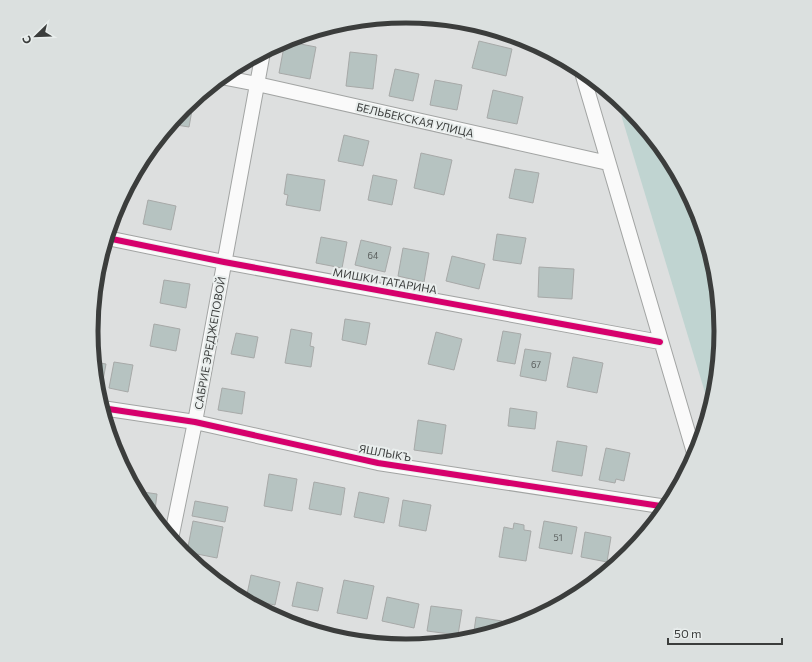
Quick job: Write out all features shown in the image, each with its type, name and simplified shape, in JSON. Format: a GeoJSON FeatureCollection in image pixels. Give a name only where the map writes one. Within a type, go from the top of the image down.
{"type":"FeatureCollection","features":[{"type":"Feature","properties":{"kind":"street","name":"САБРИЕ ЭРЕДЖЕПОВОЙ"},"geometry":{"type":"LineString","coordinates":[[172,532],[195,422],[262,59]]}},
{"type":"Feature","properties":{"kind":"street","name":"БЕЛЬБЕКСКАЯ УЛИЦА"},"geometry":{"type":"LineString","coordinates":[[230,79],[608,163]]}},
{"type":"Feature","properties":{"kind":"street"},"geometry":{"type":"LineString","coordinates":[[584,80],[692,448]]}},
{"type":"Feature","properties":{"kind":"street","name":"МИШКИ ТАТАРИНА"},"geometry":{"type":"LineString","coordinates":[[112,239],[224,262],[660,342]]}},
{"type":"Feature","properties":{"kind":"street","name":"ЯШЛЫКЪ"},"geometry":{"type":"LineString","coordinates":[[108,409],[195,422],[378,463],[659,506]]}},
{"type":"Feature","properties":{"kind":"shaded area"},"geometry":{"type":"Polygon","coordinates":[[[619,108],[638,128],[673,177],[691,213],[704,251],[711,291],[714,331],[711,371],[707,398],[619,108]]]}},
{"type":"Feature","properties":{"kind":"building"},"geometry":{"type":"Polygon","coordinates":[[[479,41],[512,49],[506,76],[472,68],[479,41]]]}},
{"type":"Feature","properties":{"kind":"building"},"geometry":{"type":"Polygon","coordinates":[[[296,43],[316,47],[310,79],[279,73],[284,48],[296,43]]]}},
{"type":"Feature","properties":{"kind":"building"},"geometry":{"type":"Polygon","coordinates":[[[350,52],[377,55],[373,89],[346,86],[350,52]]]}},
{"type":"Feature","properties":{"kind":"building"},"geometry":{"type":"Polygon","coordinates":[[[395,69],[419,74],[413,101],[389,96],[395,69]]]}},
{"type":"Feature","properties":{"kind":"building"},"geometry":{"type":"Polygon","coordinates":[[[435,80],[462,85],[457,110],[430,105],[435,80]]]}},
{"type":"Feature","properties":{"kind":"building"},"geometry":{"type":"Polygon","coordinates":[[[493,90],[523,97],[517,124],[487,118],[493,90]]]}},
{"type":"Feature","properties":{"kind":"building"},"geometry":{"type":"Polygon","coordinates":[[[192,109],[189,127],[177,125],[192,109]]]}},
{"type":"Feature","properties":{"kind":"building"},"geometry":{"type":"Polygon","coordinates":[[[344,135],[369,141],[363,166],[338,161],[344,135]]]}},
{"type":"Feature","properties":{"kind":"building"},"geometry":{"type":"Polygon","coordinates":[[[421,153],[452,160],[444,195],[414,188],[421,153]]]}},
{"type":"Feature","properties":{"kind":"building"},"geometry":{"type":"Polygon","coordinates":[[[515,169],[539,173],[533,203],[509,198],[515,169]]]}},
{"type":"Feature","properties":{"kind":"building"},"geometry":{"type":"Polygon","coordinates":[[[287,174],[325,180],[320,211],[286,205],[288,195],[284,194],[287,174]]]}},
{"type":"Feature","properties":{"kind":"building"},"geometry":{"type":"Polygon","coordinates":[[[373,175],[397,180],[392,205],[368,200],[373,175]]]}},
{"type":"Feature","properties":{"kind":"building"},"geometry":{"type":"Polygon","coordinates":[[[148,200],[176,206],[171,230],[143,224],[148,200]]]}},
{"type":"Feature","properties":{"kind":"building"},"geometry":{"type":"Polygon","coordinates":[[[497,234],[526,238],[521,264],[493,260],[497,234]]]}},
{"type":"Feature","properties":{"kind":"building"},"geometry":{"type":"Polygon","coordinates":[[[321,237],[347,242],[342,268],[316,263],[321,237]]]}},
{"type":"Feature","properties":{"kind":"building"},"geometry":{"type":"Polygon","coordinates":[[[361,240],[391,247],[385,272],[355,265],[361,240]]]}},
{"type":"Feature","properties":{"kind":"building"},"geometry":{"type":"Polygon","coordinates":[[[403,248],[429,253],[424,282],[398,276],[403,248]]]}},
{"type":"Feature","properties":{"kind":"building"},"geometry":{"type":"Polygon","coordinates":[[[452,256],[485,264],[479,289],[446,281],[452,256]]]}},
{"type":"Feature","properties":{"kind":"building"},"geometry":{"type":"Polygon","coordinates":[[[539,267],[574,269],[572,299],[538,297],[539,267]]]}},
{"type":"Feature","properties":{"kind":"building"},"geometry":{"type":"Polygon","coordinates":[[[164,280],[190,284],[186,308],[160,303],[164,280]]]}},
{"type":"Feature","properties":{"kind":"building"},"geometry":{"type":"Polygon","coordinates":[[[345,319],[370,323],[366,345],[342,340],[345,319]]]}},
{"type":"Feature","properties":{"kind":"building"},"geometry":{"type":"Polygon","coordinates":[[[154,324],[180,329],[176,351],[150,346],[154,324]]]}},
{"type":"Feature","properties":{"kind":"building"},"geometry":{"type":"Polygon","coordinates":[[[291,329],[312,333],[310,346],[314,347],[311,367],[285,363],[291,329]]]}},
{"type":"Feature","properties":{"kind":"building"},"geometry":{"type":"Polygon","coordinates":[[[503,331],[521,334],[515,364],[497,361],[503,331]]]}},
{"type":"Feature","properties":{"kind":"building"},"geometry":{"type":"Polygon","coordinates":[[[436,332],[462,339],[454,370],[428,364],[436,332]]]}},
{"type":"Feature","properties":{"kind":"building"},"geometry":{"type":"Polygon","coordinates":[[[236,333],[258,337],[254,358],[231,354],[236,333]]]}},
{"type":"Feature","properties":{"kind":"building"},"geometry":{"type":"Polygon","coordinates":[[[525,349],[551,353],[546,381],[520,376],[525,349]]]}},
{"type":"Feature","properties":{"kind":"building"},"geometry":{"type":"Polygon","coordinates":[[[573,357],[603,363],[597,393],[567,387],[573,357]]]}},
{"type":"Feature","properties":{"kind":"building"},"geometry":{"type":"Polygon","coordinates":[[[114,362],[133,365],[128,392],[109,388],[114,362]]]}},
{"type":"Feature","properties":{"kind":"building"},"geometry":{"type":"Polygon","coordinates":[[[100,363],[106,364],[103,382],[100,363]]]}},
{"type":"Feature","properties":{"kind":"building"},"geometry":{"type":"Polygon","coordinates":[[[222,388],[245,392],[242,414],[218,410],[222,388]]]}},
{"type":"Feature","properties":{"kind":"building"},"geometry":{"type":"Polygon","coordinates":[[[510,408],[537,412],[535,429],[508,426],[510,408]]]}},
{"type":"Feature","properties":{"kind":"building"},"geometry":{"type":"Polygon","coordinates":[[[418,420],[446,425],[442,454],[414,450],[418,420]]]}},
{"type":"Feature","properties":{"kind":"building"},"geometry":{"type":"Polygon","coordinates":[[[557,441],[587,446],[582,476],[552,471],[557,441]]]}},
{"type":"Feature","properties":{"kind":"building"},"geometry":{"type":"Polygon","coordinates":[[[606,448],[630,453],[624,481],[616,479],[615,483],[599,480],[606,448]]]}},
{"type":"Feature","properties":{"kind":"building"},"geometry":{"type":"Polygon","coordinates":[[[269,474],[297,479],[292,511],[264,506],[269,474]]]}},
{"type":"Feature","properties":{"kind":"building"},"geometry":{"type":"Polygon","coordinates":[[[314,482],[345,488],[341,515],[309,509],[314,482]]]}},
{"type":"Feature","properties":{"kind":"building"},"geometry":{"type":"Polygon","coordinates":[[[144,492],[157,494],[155,509],[144,492]]]}},
{"type":"Feature","properties":{"kind":"building"},"geometry":{"type":"Polygon","coordinates":[[[359,492],[389,498],[384,523],[354,517],[359,492]]]}},
{"type":"Feature","properties":{"kind":"building"},"geometry":{"type":"Polygon","coordinates":[[[403,500],[431,505],[426,531],[399,526],[403,500]]]}},
{"type":"Feature","properties":{"kind":"building"},"geometry":{"type":"Polygon","coordinates":[[[195,501],[228,507],[225,522],[192,516],[195,501]]]}},
{"type":"Feature","properties":{"kind":"building"},"geometry":{"type":"Polygon","coordinates":[[[193,521],[223,527],[217,558],[192,553],[188,549],[193,521]]]}},
{"type":"Feature","properties":{"kind":"building"},"geometry":{"type":"Polygon","coordinates":[[[544,521],[577,527],[572,554],[539,548],[544,521]]]}},
{"type":"Feature","properties":{"kind":"building"},"geometry":{"type":"Polygon","coordinates":[[[514,523],[524,525],[524,530],[531,531],[526,561],[499,557],[504,527],[513,529],[514,523]]]}},
{"type":"Feature","properties":{"kind":"building"},"geometry":{"type":"Polygon","coordinates":[[[585,532],[611,537],[607,562],[581,557],[585,532]]]}},
{"type":"Feature","properties":{"kind":"building"},"geometry":{"type":"Polygon","coordinates":[[[251,575],[280,582],[275,605],[260,602],[247,595],[251,575]]]}},
{"type":"Feature","properties":{"kind":"building"},"geometry":{"type":"Polygon","coordinates":[[[344,580],[374,586],[367,619],[337,613],[344,580]]]}},
{"type":"Feature","properties":{"kind":"building"},"geometry":{"type":"Polygon","coordinates":[[[297,582],[323,588],[318,611],[292,606],[297,582]]]}},
{"type":"Feature","properties":{"kind":"building"},"geometry":{"type":"Polygon","coordinates":[[[387,597],[419,604],[414,628],[382,621],[387,597]]]}},
{"type":"Feature","properties":{"kind":"building"},"geometry":{"type":"Polygon","coordinates":[[[431,606],[462,610],[458,634],[427,631],[431,606]]]}},
{"type":"Feature","properties":{"kind":"building"},"geometry":{"type":"Polygon","coordinates":[[[476,617],[502,621],[501,624],[474,631],[476,617]]]}},
{"type":"Feature","properties":{"kind":"cycle path"},"geometry":{"type":"LineString","coordinates":[[112,239],[224,262],[660,342]]}},
{"type":"Feature","properties":{"kind":"cycle path"},"geometry":{"type":"LineString","coordinates":[[108,409],[195,422],[378,463],[659,506]]}}]}
